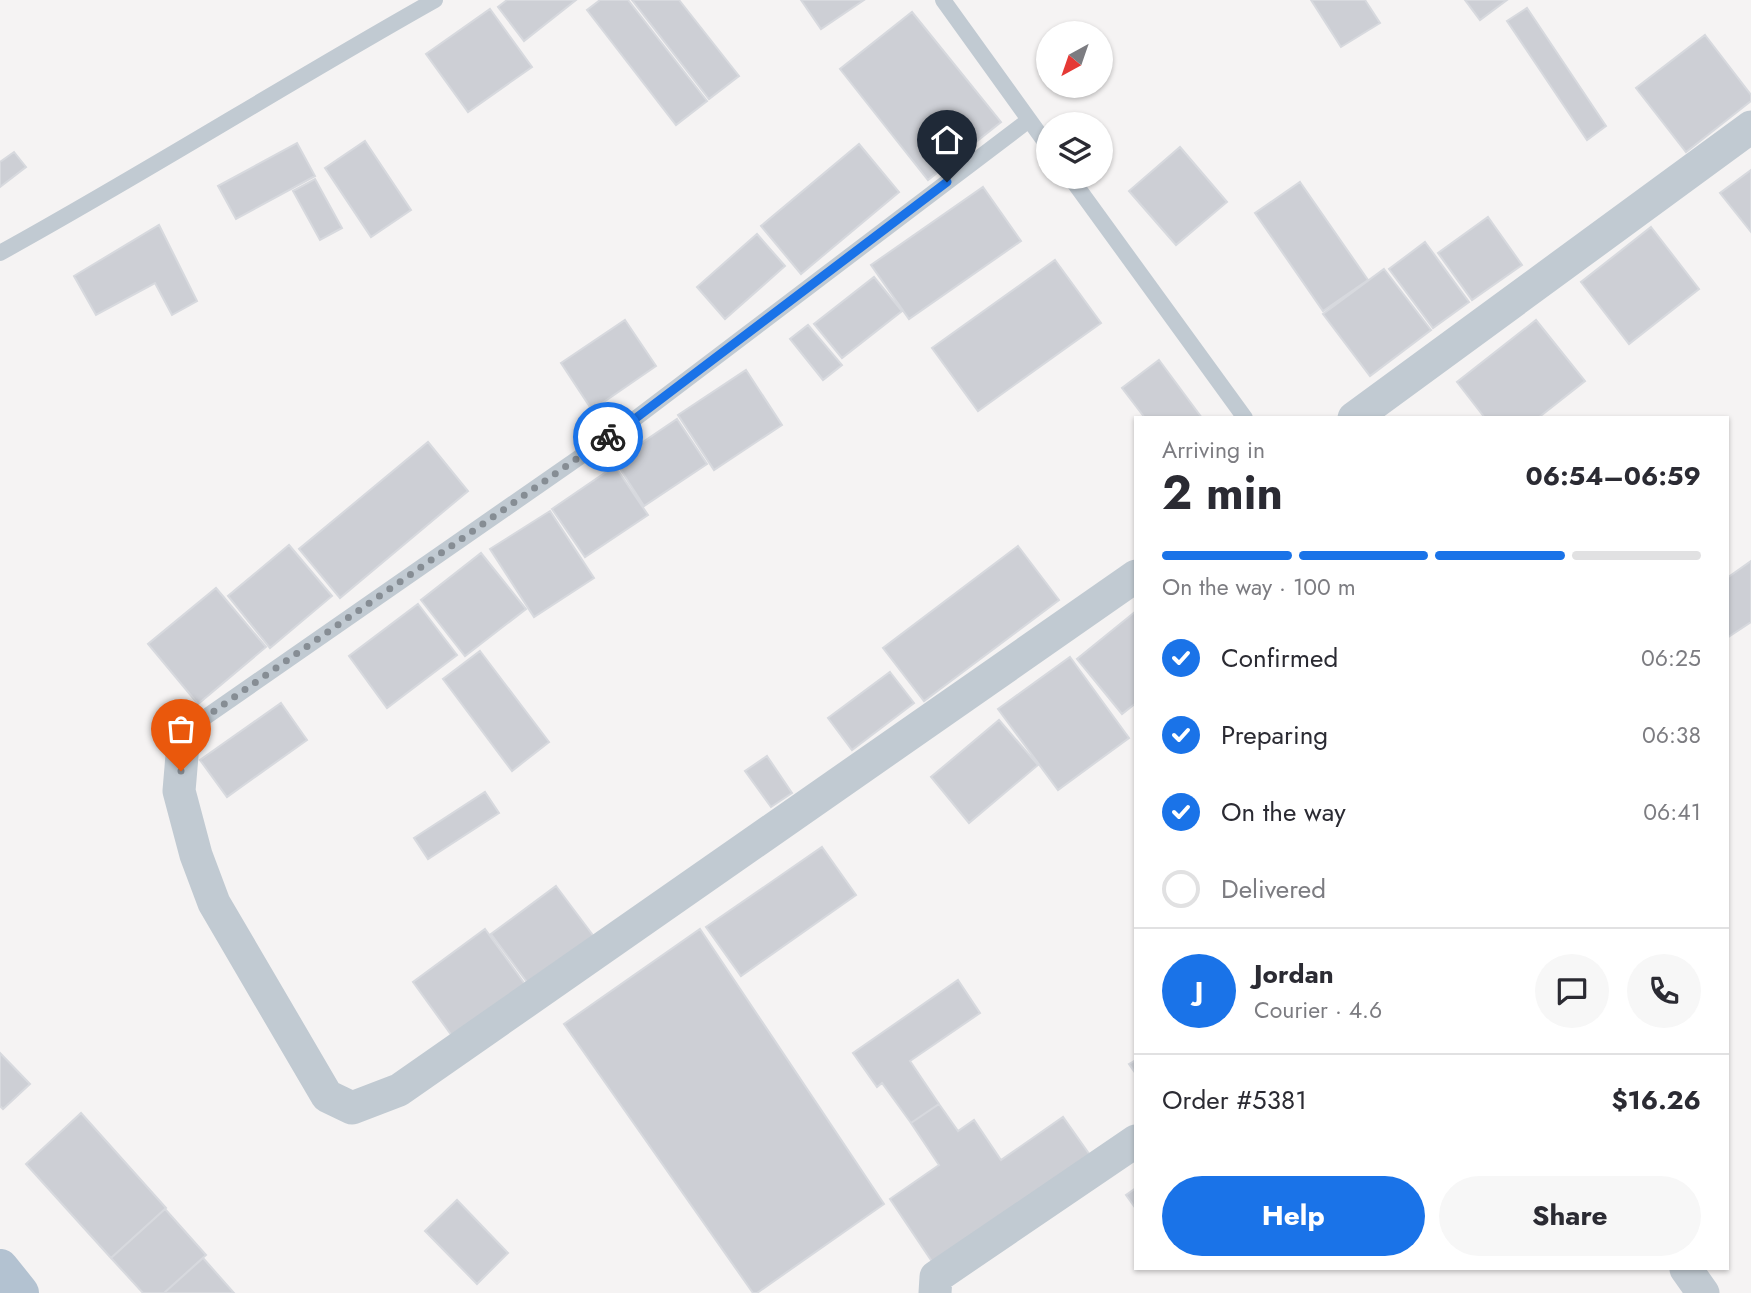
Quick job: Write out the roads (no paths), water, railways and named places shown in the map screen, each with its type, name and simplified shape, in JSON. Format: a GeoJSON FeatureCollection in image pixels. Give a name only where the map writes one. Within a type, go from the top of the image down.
{"type":"FeatureCollection","features":[{"type":"Feature","properties":{"kind":"main road"},"geometry":{"type":"LineString","coordinates":[[0,1268],[20,1293]]}},
{"type":"Feature","properties":{"kind":"street"},"geometry":{"type":"LineString","coordinates":[[1357,416],[1751,127]]}},
{"type":"Feature","properties":{"kind":"street"},"geometry":{"type":"LineString","coordinates":[[184,732],[179,791],[196,855],[214,903],[327,1096],[352,1108],[399,1090],[1134,577]]}},
{"type":"Feature","properties":{"kind":"street"},"geometry":{"type":"LineString","coordinates":[[935,1293],[936,1277],[1134,1142]]}},
{"type":"Feature","properties":{"kind":"street"},"geometry":{"type":"LineString","coordinates":[[1687,1270],[1703,1293]]}},
{"type":"Feature","properties":{"kind":"lane"},"geometry":{"type":"LineString","coordinates":[[0,253],[92,202],[435,0]]}},
{"type":"Feature","properties":{"kind":"lane"},"geometry":{"type":"LineString","coordinates":[[943,0],[1036,130]]}},
{"type":"Feature","properties":{"kind":"lane"},"geometry":{"type":"LineString","coordinates":[[184,732],[636,418],[1029,120]]}},
{"type":"Feature","properties":{"kind":"lane"},"geometry":{"type":"LineString","coordinates":[[1079,189],[1244,416]]}}]}
